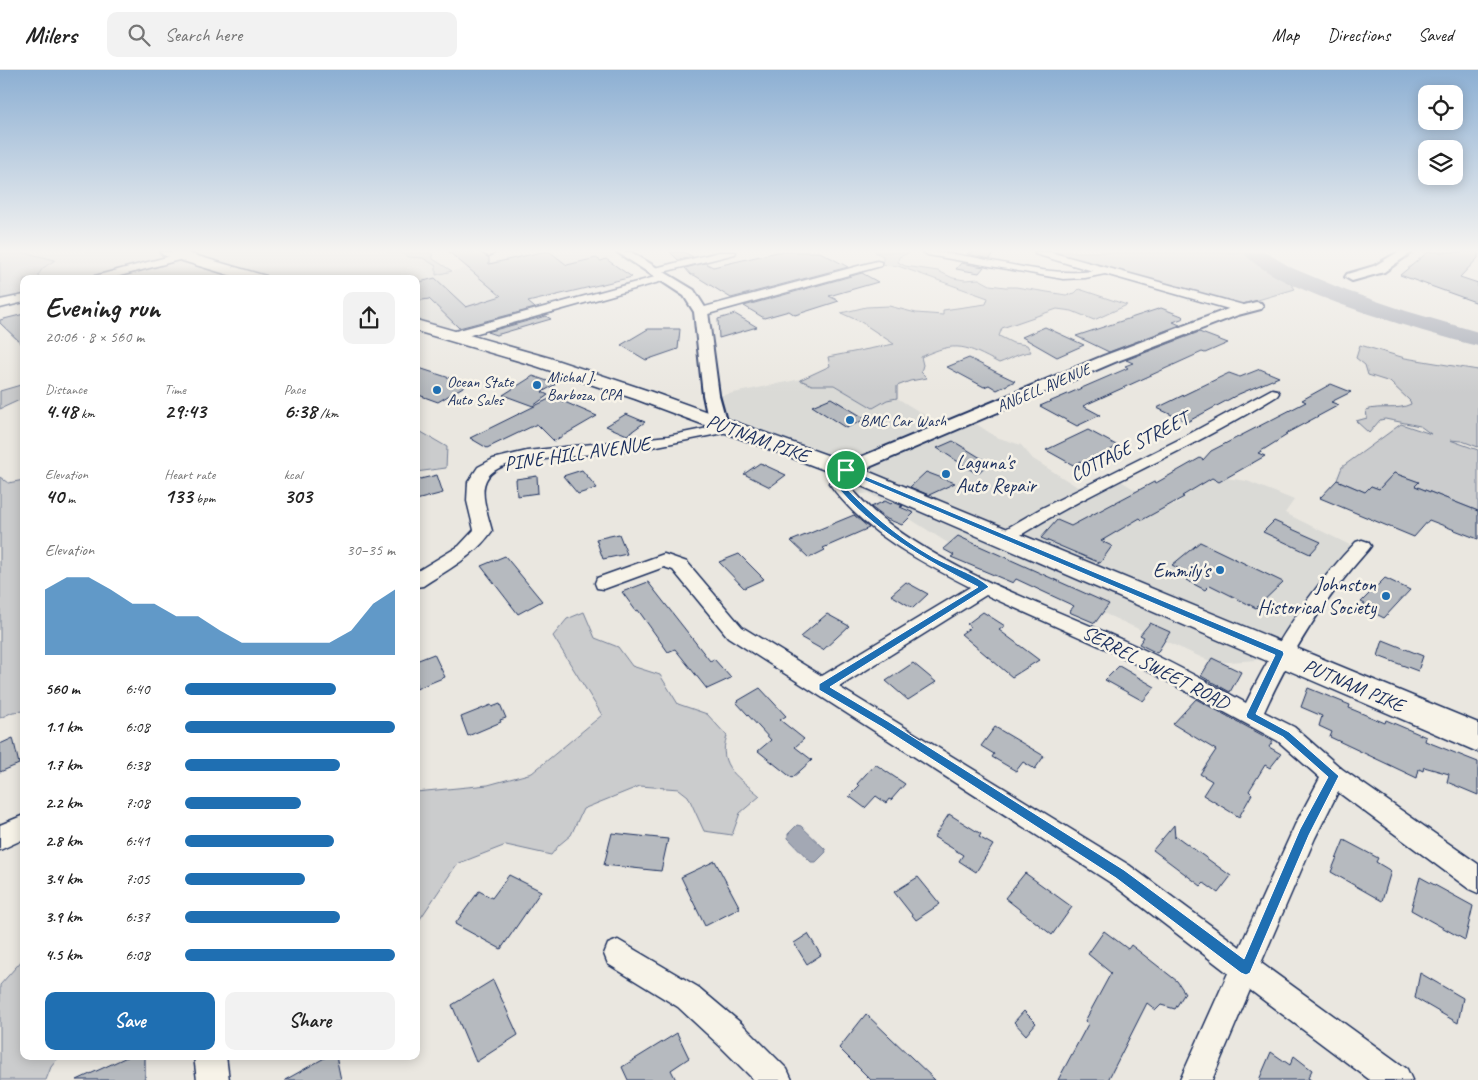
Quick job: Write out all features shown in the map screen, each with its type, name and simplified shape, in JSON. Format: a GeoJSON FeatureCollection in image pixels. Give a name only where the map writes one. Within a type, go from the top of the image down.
{"type":"FeatureCollection","features":[{"type":"Feature","properties":{"kind":"main road","name":"PUTNAM PIKE"},"geometry":{"type":"LineString","coordinates":[[420,326],[642,395],[846,470],[1478,738]]}},
{"type":"Feature","properties":{"kind":"street"},"geometry":{"type":"LineString","coordinates":[[0,304],[19,299]]}},
{"type":"Feature","properties":{"kind":"street"},"geometry":{"type":"LineString","coordinates":[[452,336],[576,299]]}},
{"type":"Feature","properties":{"kind":"street"},"geometry":{"type":"LineString","coordinates":[[693,299],[701,312],[711,395],[723,426]]}},
{"type":"Feature","properties":{"kind":"street"},"geometry":{"type":"LineString","coordinates":[[701,312],[748,299]]}},
{"type":"Feature","properties":{"kind":"street"},"geometry":{"type":"LineString","coordinates":[[1215,299],[1250,308]]}},
{"type":"Feature","properties":{"kind":"street","name":"ANGELL AVENUE"},"geometry":{"type":"LineString","coordinates":[[846,470],[1109,359],[1250,308]]}},
{"type":"Feature","properties":{"kind":"street","name":"COTTAGE STREET"},"geometry":{"type":"LineString","coordinates":[[1005,537],[1031,519],[1173,449],[1244,411],[1272,393]]}},
{"type":"Feature","properties":{"kind":"street","name":"PINE HILL AVENUE"},"geometry":{"type":"LineString","coordinates":[[420,578],[465,550],[483,531],[474,500],[476,482],[481,474],[491,465],[534,456],[658,442],[723,426]]}},
{"type":"Feature","properties":{"kind":"street","name":"SERREL SWEET ROAD"},"geometry":{"type":"LineString","coordinates":[[846,470],[837,483],[867,515],[891,534],[928,558],[985,587],[1122,648],[1286,734],[1334,776],[1478,880]]}},
{"type":"Feature","properties":{"kind":"street"},"geometry":{"type":"LineString","coordinates":[[1251,715],[1280,654],[1307,611],[1334,576],[1362,546]]}},
{"type":"Feature","properties":{"kind":"street"},"geometry":{"type":"LineString","coordinates":[[604,583],[664,560],[680,566],[735,632],[894,730],[1120,874],[1396,1080]]}},
{"type":"Feature","properties":{"kind":"street"},"geometry":{"type":"LineString","coordinates":[[822,687],[985,587]]}},
{"type":"Feature","properties":{"kind":"street"},"geometry":{"type":"LineString","coordinates":[[1196,1080],[1246,969],[1304,832],[1334,776]]}},
{"type":"Feature","properties":{"kind":"street"},"geometry":{"type":"LineString","coordinates":[[0,838],[20,828]]}},
{"type":"Feature","properties":{"kind":"street"},"geometry":{"type":"LineString","coordinates":[[618,954],[688,997],[731,1035],[776,1080]]}},
{"type":"Feature","properties":{"kind":"street"},"geometry":{"type":"LineString","coordinates":[[210,1060],[213,1080]]}},
{"type":"Feature","properties":{"kind":"shaded area"},"geometry":{"type":"Polygon","coordinates":[[[0,299],[19,299],[0,304],[0,299]]]}},
{"type":"Feature","properties":{"kind":"shaded area"},"geometry":{"type":"Polygon","coordinates":[[[420,299],[505,299],[456,318],[444,334],[420,328],[420,299]]]}},
{"type":"Feature","properties":{"kind":"shaded area"},"geometry":{"type":"Polygon","coordinates":[[[988,299],[1109,299],[1127,305],[1094,320],[1072,311],[1057,309],[1002,328],[999,336],[1013,343],[1027,345],[1031,352],[999,363],[961,347],[944,348],[933,352],[921,357],[923,365],[921,372],[927,378],[897,386],[897,398],[887,400],[873,408],[834,385],[812,385],[800,380],[830,366],[828,357],[894,344],[861,322],[841,313],[866,307],[889,306],[916,313],[943,315],[943,310],[986,304],[988,299]]]}},
{"type":"Feature","properties":{"kind":"shaded area"},"geometry":{"type":"Polygon","coordinates":[[[1219,299],[1261,299],[1241,305],[1219,299]]]}},
{"type":"Feature","properties":{"kind":"shaded area"},"geometry":{"type":"Polygon","coordinates":[[[1360,345],[1405,358],[1478,370],[1478,447],[1462,441],[1450,440],[1478,450],[1478,511],[1415,486],[1418,482],[1394,473],[1379,489],[1371,486],[1365,492],[1337,480],[1342,467],[1401,424],[1431,434],[1420,426],[1385,419],[1380,420],[1369,433],[1356,421],[1367,418],[1366,410],[1400,407],[1411,404],[1390,382],[1368,375],[1365,365],[1356,358],[1360,345]]]}},
{"type":"Feature","properties":{"kind":"shaded area"},"geometry":{"type":"Polygon","coordinates":[[[801,379],[812,385],[834,385],[873,408],[887,400],[897,398],[944,427],[969,419],[996,437],[1021,445],[1033,459],[1084,491],[1116,478],[1152,500],[1168,506],[1179,503],[1182,497],[1198,484],[1219,477],[1247,481],[1294,500],[1285,513],[1362,551],[1272,659],[1214,663],[948,543],[869,493],[852,496],[835,479],[834,469],[726,427],[714,397],[801,379]]]}},
{"type":"Feature","properties":{"kind":"shaded area"},"geometry":{"type":"Polygon","coordinates":[[[20,385],[20,400],[0,409],[0,391],[20,385]]]}},
{"type":"Feature","properties":{"kind":"shaded area"},"geometry":{"type":"Polygon","coordinates":[[[420,431],[447,447],[446,468],[420,471],[420,431]]]}},
{"type":"Feature","properties":{"kind":"shaded area"},"geometry":{"type":"Polygon","coordinates":[[[0,477],[8,483],[20,481],[20,711],[13,712],[0,718],[0,477]]]}},
{"type":"Feature","properties":{"kind":"shaded area"},"geometry":{"type":"Polygon","coordinates":[[[584,612],[595,638],[618,647],[632,666],[660,675],[678,704],[707,714],[727,736],[724,747],[727,764],[738,777],[760,796],[740,813],[732,835],[704,831],[688,796],[679,789],[640,786],[583,809],[571,835],[551,855],[506,845],[457,864],[420,919],[420,792],[488,785],[532,773],[602,715],[553,636],[567,619],[584,612]]]}},
{"type":"Feature","properties":{"kind":"shaded area"},"geometry":{"type":"Polygon","coordinates":[[[797,825],[801,826],[825,849],[826,852],[816,862],[811,862],[788,838],[788,834],[797,825]]]}},
{"type":"Feature","properties":{"kind":"shaded area"},"geometry":{"type":"Polygon","coordinates":[[[20,962],[20,1060],[57,1060],[51,1067],[46,1080],[0,1080],[0,985],[20,962]]]}},
{"type":"Feature","properties":{"kind":"building"},"geometry":{"type":"Polygon","coordinates":[[[429,299],[458,299],[466,307],[491,299],[540,299],[528,302],[535,308],[459,328],[429,299]]]}},
{"type":"Feature","properties":{"kind":"building"},"geometry":{"type":"Polygon","coordinates":[[[769,299],[835,299],[839,301],[795,315],[789,311],[764,318],[744,306],[769,299]]]}},
{"type":"Feature","properties":{"kind":"building"},"geometry":{"type":"Polygon","coordinates":[[[1467,299],[1478,299],[1478,303],[1467,299]]]}},
{"type":"Feature","properties":{"kind":"building"},"geometry":{"type":"Polygon","coordinates":[[[1161,308],[1182,316],[1184,318],[1173,322],[1180,325],[1109,352],[1076,336],[1161,308]]]}},
{"type":"Feature","properties":{"kind":"building"},"geometry":{"type":"Polygon","coordinates":[[[735,314],[757,327],[719,338],[718,319],[735,314]]]}},
{"type":"Feature","properties":{"kind":"building"},"geometry":{"type":"Polygon","coordinates":[[[20,315],[20,342],[0,323],[0,320],[20,315]]]}},
{"type":"Feature","properties":{"kind":"building"},"geometry":{"type":"Polygon","coordinates":[[[546,316],[551,319],[496,335],[487,332],[546,316]]]}},
{"type":"Feature","properties":{"kind":"building"},"geometry":{"type":"Polygon","coordinates":[[[1045,327],[1084,345],[1057,357],[1022,337],[1045,327]]]}},
{"type":"Feature","properties":{"kind":"building"},"geometry":{"type":"Polygon","coordinates":[[[648,329],[680,329],[678,349],[646,360],[621,345],[648,329]]]}},
{"type":"Feature","properties":{"kind":"building"},"geometry":{"type":"Polygon","coordinates":[[[1199,332],[1228,343],[1205,353],[1202,352],[1083,406],[1100,415],[1077,426],[1040,406],[1128,368],[1125,366],[1133,363],[1126,360],[1199,332]]]}},
{"type":"Feature","properties":{"kind":"building"},"geometry":{"type":"Polygon","coordinates":[[[969,358],[1015,381],[997,390],[989,385],[984,387],[947,367],[969,358]]]}},
{"type":"Feature","properties":{"kind":"building","name":"Ocean State Auto Sales"},"geometry":{"type":"Polygon","coordinates":[[[420,368],[468,384],[438,402],[420,395],[420,368]]]}},
{"type":"Feature","properties":{"kind":"building"},"geometry":{"type":"Polygon","coordinates":[[[1260,369],[1279,377],[1239,394],[1187,422],[1157,408],[1229,373],[1240,377],[1260,369]]]}},
{"type":"Feature","properties":{"kind":"building"},"geometry":{"type":"Polygon","coordinates":[[[533,376],[556,384],[542,392],[548,395],[533,406],[503,395],[533,376]]]}},
{"type":"Feature","properties":{"kind":"building"},"geometry":{"type":"Polygon","coordinates":[[[1331,384],[1351,392],[1331,402],[1339,405],[1285,434],[1287,435],[1258,453],[1265,456],[1219,482],[1212,478],[1182,496],[1184,497],[1142,520],[1140,518],[1101,541],[1112,546],[1100,563],[1041,538],[1057,520],[1071,526],[1154,482],[1156,483],[1200,458],[1203,460],[1211,451],[1306,402],[1302,400],[1331,384]]]}},
{"type":"Feature","properties":{"kind":"building"},"geometry":{"type":"Polygon","coordinates":[[[553,397],[597,416],[554,441],[537,424],[487,448],[470,438],[553,397]]]}},
{"type":"Feature","properties":{"kind":"building","name":"BMC Car Wash"},"geometry":{"type":"Polygon","coordinates":[[[831,398],[866,419],[846,428],[812,406],[831,398]]]}},
{"type":"Feature","properties":{"kind":"building"},"geometry":{"type":"Polygon","coordinates":[[[626,414],[645,422],[627,435],[606,426],[626,414]]]}},
{"type":"Feature","properties":{"kind":"building"},"geometry":{"type":"Polygon","coordinates":[[[1088,430],[1118,446],[1084,464],[1080,461],[1073,465],[1046,450],[1088,430]]]}},
{"type":"Feature","properties":{"kind":"building"},"geometry":{"type":"Polygon","coordinates":[[[953,441],[989,463],[977,474],[937,448],[953,441]]]}},
{"type":"Feature","properties":{"kind":"building"},"geometry":{"type":"Polygon","coordinates":[[[760,463],[786,475],[770,487],[744,474],[760,463]]]}},
{"type":"Feature","properties":{"kind":"building"},"geometry":{"type":"Polygon","coordinates":[[[582,470],[597,488],[578,494],[563,476],[582,470]]]}},
{"type":"Feature","properties":{"kind":"building"},"geometry":{"type":"Polygon","coordinates":[[[926,472],[955,483],[929,495],[910,487],[926,472]]]}},
{"type":"Feature","properties":{"kind":"building"},"geometry":{"type":"Polygon","coordinates":[[[1394,473],[1419,482],[1415,486],[1478,511],[1478,539],[1429,520],[1414,537],[1320,498],[1337,480],[1365,492],[1371,486],[1379,489],[1394,473]]]}},
{"type":"Feature","properties":{"kind":"building"},"geometry":{"type":"Polygon","coordinates":[[[437,475],[443,493],[420,499],[420,479],[437,475]]]}},
{"type":"Feature","properties":{"kind":"building"},"geometry":{"type":"Polygon","coordinates":[[[537,476],[538,493],[517,496],[516,479],[537,476]]]}},
{"type":"Feature","properties":{"kind":"building"},"geometry":{"type":"Polygon","coordinates":[[[885,501],[903,506],[900,507],[914,513],[902,525],[887,519],[871,507],[885,501]]]}},
{"type":"Feature","properties":{"kind":"building"},"geometry":{"type":"Polygon","coordinates":[[[854,515],[869,528],[823,548],[825,550],[809,558],[791,541],[854,515]]]}},
{"type":"Feature","properties":{"kind":"building"},"geometry":{"type":"Polygon","coordinates":[[[1274,521],[1321,542],[1310,554],[1263,532],[1274,521]]]}},
{"type":"Feature","properties":{"kind":"building"},"geometry":{"type":"Polygon","coordinates":[[[619,534],[627,554],[603,559],[596,539],[619,534]]]}},
{"type":"Feature","properties":{"kind":"building"},"geometry":{"type":"Polygon","coordinates":[[[958,536],[1109,604],[1095,623],[1069,612],[1074,606],[1016,579],[1013,583],[951,557],[954,555],[943,549],[958,536]]]}},
{"type":"Feature","properties":{"kind":"building","name":"Emmily's"},"geometry":{"type":"Polygon","coordinates":[[[1200,542],[1283,582],[1256,608],[1210,585],[1205,590],[1186,580],[1191,575],[1172,565],[1200,542]]]}},
{"type":"Feature","properties":{"kind":"building"},"geometry":{"type":"Polygon","coordinates":[[[739,554],[764,579],[744,588],[719,562],[739,554]]]}},
{"type":"Feature","properties":{"kind":"building"},"geometry":{"type":"Polygon","coordinates":[[[505,556],[542,601],[518,614],[481,566],[505,556]]]}},
{"type":"Feature","properties":{"kind":"building","name":"Johnston Historical Society"},"geometry":{"type":"Polygon","coordinates":[[[1385,578],[1410,590],[1384,618],[1362,607],[1365,604],[1361,602],[1385,578]]]}},
{"type":"Feature","properties":{"kind":"building"},"geometry":{"type":"Polygon","coordinates":[[[648,582],[710,661],[714,659],[731,678],[707,689],[675,649],[668,652],[638,610],[636,611],[622,592],[648,582]]]}},
{"type":"Feature","properties":{"kind":"building"},"geometry":{"type":"Polygon","coordinates":[[[906,582],[928,594],[913,608],[891,595],[906,582]]]}},
{"type":"Feature","properties":{"kind":"building"},"geometry":{"type":"Polygon","coordinates":[[[983,612],[1005,626],[999,630],[1039,660],[1012,677],[961,634],[971,627],[967,624],[983,612]]]}},
{"type":"Feature","properties":{"kind":"building"},"geometry":{"type":"Polygon","coordinates":[[[827,614],[849,626],[823,650],[800,637],[827,614]]]}},
{"type":"Feature","properties":{"kind":"building"},"geometry":{"type":"Polygon","coordinates":[[[1150,623],[1170,632],[1157,653],[1139,644],[1144,637],[1140,635],[1150,623]]]}},
{"type":"Feature","properties":{"kind":"building"},"geometry":{"type":"Polygon","coordinates":[[[1383,640],[1423,656],[1418,671],[1378,656],[1383,640]]]}},
{"type":"Feature","properties":{"kind":"building"},"geometry":{"type":"Polygon","coordinates":[[[434,654],[445,677],[420,687],[420,659],[434,654]]]}},
{"type":"Feature","properties":{"kind":"building"},"geometry":{"type":"Polygon","coordinates":[[[1212,658],[1241,672],[1230,692],[1201,676],[1212,658]]]}},
{"type":"Feature","properties":{"kind":"building"},"geometry":{"type":"Polygon","coordinates":[[[913,663],[936,682],[908,700],[886,681],[913,663]]]}},
{"type":"Feature","properties":{"kind":"building"},"geometry":{"type":"Polygon","coordinates":[[[1119,666],[1155,687],[1143,701],[1105,680],[1119,666]]]}},
{"type":"Feature","properties":{"kind":"building"},"geometry":{"type":"Polygon","coordinates":[[[760,688],[786,716],[780,720],[804,739],[795,747],[812,760],[792,778],[758,751],[771,740],[736,702],[760,688]]]}},
{"type":"Feature","properties":{"kind":"building"},"geometry":{"type":"Polygon","coordinates":[[[1308,688],[1350,705],[1349,708],[1385,723],[1386,720],[1426,737],[1425,741],[1478,762],[1478,795],[1447,782],[1449,774],[1424,767],[1423,771],[1419,769],[1417,778],[1330,737],[1332,732],[1319,726],[1322,716],[1301,707],[1308,688]]]}},
{"type":"Feature","properties":{"kind":"building"},"geometry":{"type":"Polygon","coordinates":[[[1196,699],[1273,741],[1269,747],[1281,754],[1270,768],[1265,765],[1249,791],[1252,794],[1239,817],[1203,795],[1212,781],[1200,774],[1216,750],[1173,724],[1196,699]]]}},
{"type":"Feature","properties":{"kind":"building"},"geometry":{"type":"Polygon","coordinates":[[[500,704],[506,718],[468,736],[461,717],[491,705],[492,707],[500,704]]]}},
{"type":"Feature","properties":{"kind":"building"},"geometry":{"type":"Polygon","coordinates":[[[995,727],[1044,756],[1035,769],[1023,762],[1016,771],[992,757],[994,754],[981,746],[995,727]]]}},
{"type":"Feature","properties":{"kind":"building"},"geometry":{"type":"Polygon","coordinates":[[[13,738],[19,764],[0,772],[0,744],[13,738]]]}},
{"type":"Feature","properties":{"kind":"building"},"geometry":{"type":"Polygon","coordinates":[[[875,764],[905,784],[886,803],[876,796],[865,808],[849,796],[875,764]]]}},
{"type":"Feature","properties":{"kind":"building"},"geometry":{"type":"Polygon","coordinates":[[[949,814],[981,834],[979,837],[993,845],[976,872],[959,861],[963,855],[934,837],[949,814]]]}},
{"type":"Feature","properties":{"kind":"building"},"geometry":{"type":"Polygon","coordinates":[[[1174,825],[1175,838],[1176,836],[1231,876],[1218,893],[1204,883],[1201,886],[1153,850],[1174,825]]]}},
{"type":"Feature","properties":{"kind":"building"},"geometry":{"type":"Polygon","coordinates":[[[612,833],[668,839],[661,871],[604,865],[612,833]]]}},
{"type":"Feature","properties":{"kind":"building"},"geometry":{"type":"Polygon","coordinates":[[[1344,840],[1378,858],[1376,862],[1391,871],[1382,901],[1331,872],[1344,840]]]}},
{"type":"Feature","properties":{"kind":"building"},"geometry":{"type":"Polygon","coordinates":[[[715,861],[740,908],[705,926],[681,877],[715,861]]]}},
{"type":"Feature","properties":{"kind":"building"},"geometry":{"type":"Polygon","coordinates":[[[1025,873],[1072,907],[1052,935],[1005,898],[1025,873]]]}},
{"type":"Feature","properties":{"kind":"building"},"geometry":{"type":"Polygon","coordinates":[[[509,875],[541,891],[501,949],[455,924],[479,891],[492,898],[509,875]]]}},
{"type":"Feature","properties":{"kind":"building"},"geometry":{"type":"Polygon","coordinates":[[[918,877],[940,904],[916,920],[894,892],[918,877]]]}},
{"type":"Feature","properties":{"kind":"building"},"geometry":{"type":"Polygon","coordinates":[[[1420,877],[1473,906],[1465,940],[1411,910],[1420,877]]]}},
{"type":"Feature","properties":{"kind":"building"},"geometry":{"type":"Polygon","coordinates":[[[1104,931],[1128,949],[1131,945],[1177,981],[1185,993],[1175,1009],[1161,1005],[1156,1010],[1147,1003],[1108,1080],[1058,1080],[1088,1024],[1085,1021],[1111,973],[1088,954],[1104,931]]]}},
{"type":"Feature","properties":{"kind":"building"},"geometry":{"type":"Polygon","coordinates":[[[808,934],[821,955],[807,964],[794,943],[808,934]]]}},
{"type":"Feature","properties":{"kind":"building"},"geometry":{"type":"Polygon","coordinates":[[[1420,973],[1463,998],[1458,1023],[1415,998],[1420,973]]]}},
{"type":"Feature","properties":{"kind":"building"},"geometry":{"type":"Polygon","coordinates":[[[493,980],[518,1035],[476,1062],[452,1005],[493,980]]]}},
{"type":"Feature","properties":{"kind":"building"},"geometry":{"type":"Polygon","coordinates":[[[1024,1011],[1036,1023],[1026,1035],[1014,1022],[1024,1011]]]}},
{"type":"Feature","properties":{"kind":"building"},"geometry":{"type":"Polygon","coordinates":[[[866,1014],[935,1080],[871,1080],[839,1048],[866,1014]]]}},
{"type":"Feature","properties":{"kind":"building"},"geometry":{"type":"Polygon","coordinates":[[[677,1033],[689,1058],[671,1070],[676,1080],[628,1080],[622,1067],[677,1033]]]}},
{"type":"Feature","properties":{"kind":"building"},"geometry":{"type":"Polygon","coordinates":[[[1271,1052],[1290,1065],[1294,1056],[1312,1070],[1308,1078],[1311,1080],[1259,1080],[1271,1052]]]}},
{"type":"Feature","properties":{"kind":"building"},"geometry":{"type":"Polygon","coordinates":[[[120,1060],[145,1060],[145,1080],[77,1080],[120,1060]]]}},
{"type":"Feature","properties":{"kind":"building"},"geometry":{"type":"Polygon","coordinates":[[[321,1060],[337,1060],[341,1080],[285,1080],[321,1060]]]}},
{"type":"Feature","properties":{"kind":"waterway"},"geometry":{"type":"LineString","coordinates":[[1349,299],[1398,316],[1478,339]]}},
{"type":"Feature","properties":{"kind":"place","name":"Michal J. Barboza, CPA"},"geometry":{"type":"Point","coordinates":[537,385]}},
{"type":"Feature","properties":{"kind":"place","name":"Ocean State Auto Sales"},"geometry":{"type":"Point","coordinates":[437,390]}},
{"type":"Feature","properties":{"kind":"place","name":"BMC Car Wash"},"geometry":{"type":"Point","coordinates":[850,420]}},
{"type":"Feature","properties":{"kind":"place","name":"Laguna's Auto Repair"},"geometry":{"type":"Point","coordinates":[946,474]}},
{"type":"Feature","properties":{"kind":"place","name":"Emmily's"},"geometry":{"type":"Point","coordinates":[1220,570]}},
{"type":"Feature","properties":{"kind":"place","name":"Johnston Historical Society"},"geometry":{"type":"Point","coordinates":[1386,596]}},
{"type":"Feature","properties":{"kind":"route"},"geometry":{"type":"LineString","coordinates":[[846,470],[1280,654],[1251,715],[1286,734],[1334,776],[1304,832],[1246,969],[1205,936],[1120,874],[885,724],[822,687],[985,587],[928,558],[891,534],[867,515],[837,483],[846,470]]}}]}
